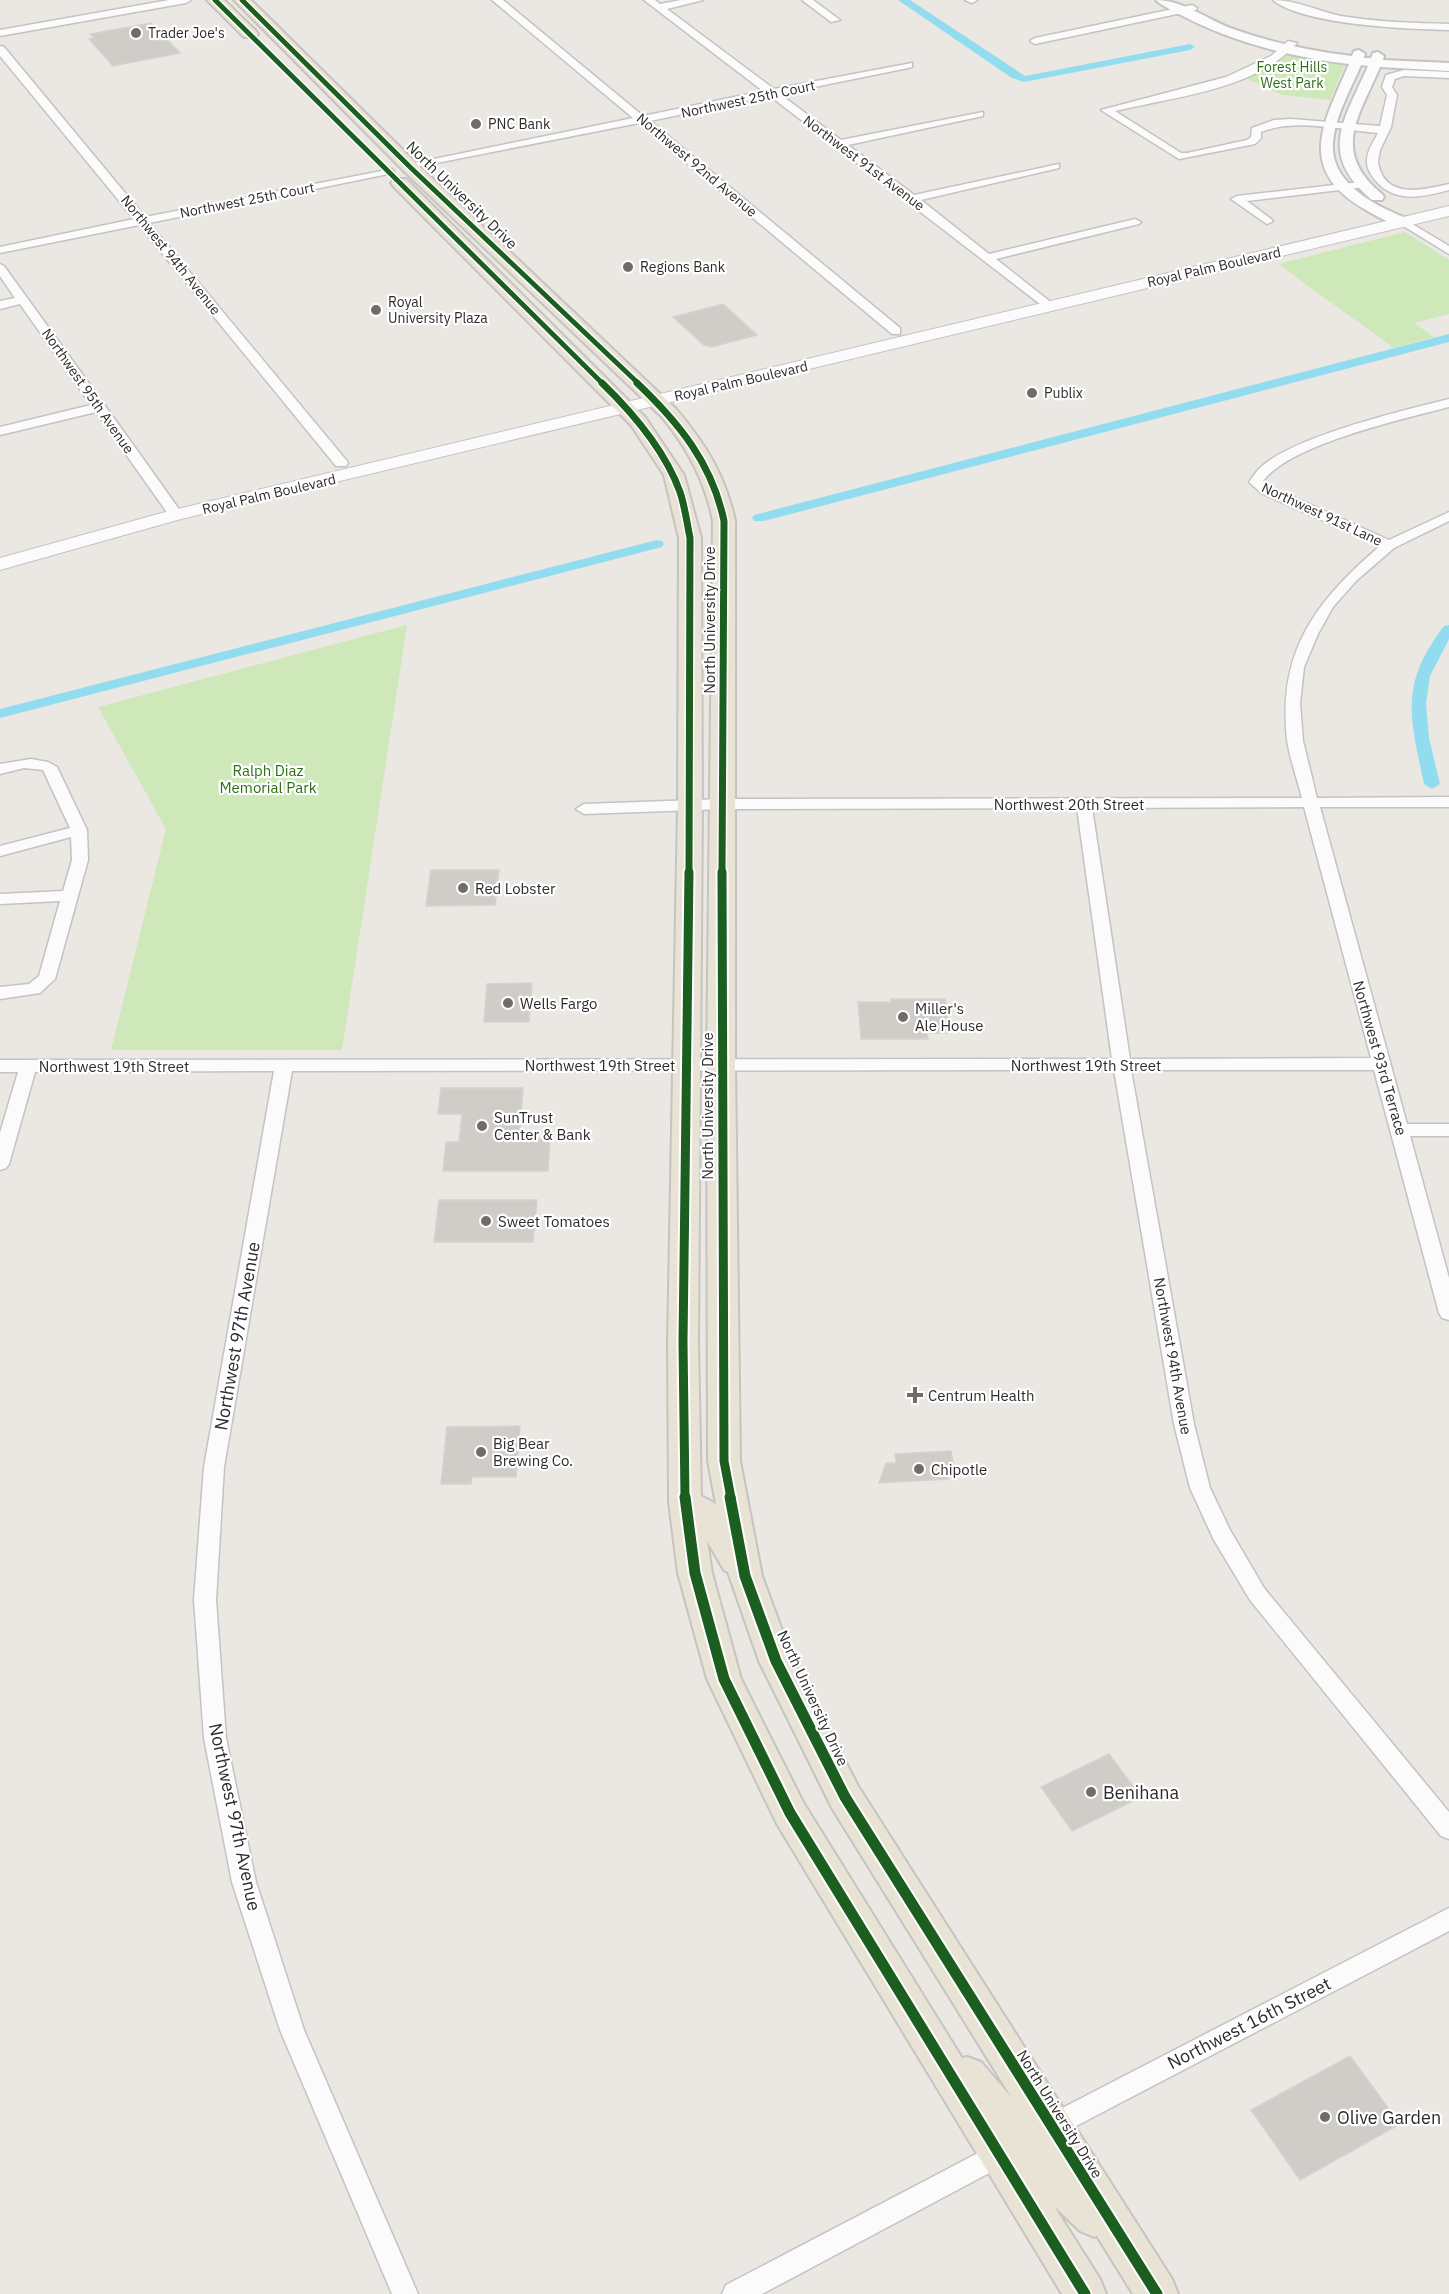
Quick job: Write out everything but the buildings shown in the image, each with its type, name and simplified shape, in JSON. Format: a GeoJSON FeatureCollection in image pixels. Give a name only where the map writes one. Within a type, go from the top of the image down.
{"type":"FeatureCollection","features":[{"type":"Feature","properties":{"kind":"main road","name":"North University Drive"},"geometry":{"type":"LineString","coordinates":[[215,0],[621,403],[664,458],[680,493],[690,538],[690,806],[685,1065],[683,1408],[685,1502],[695,1573],[724,1678],[790,1813],[1085,2294]]}},
{"type":"Feature","properties":{"kind":"main road","name":"North University Drive"},"geometry":{"type":"LineString","coordinates":[[242,0],[410,167],[650,396],[687,434],[715,483],[722,508],[725,657],[721,1065],[724,1461],[745,1576],[776,1661],[845,1797],[1050,2127],[1157,2294]]}},
{"type":"Feature","properties":{"kind":"main road"},"geometry":{"type":"LineString","coordinates":[[363,146],[390,164],[410,167]]}},
{"type":"Feature","properties":{"kind":"main road"},"geometry":{"type":"LineString","coordinates":[[388,171],[404,173],[434,189]]}},
{"type":"Feature","properties":{"kind":"main road","name":"Royal Palm Boulevard"},"geometry":{"type":"LineString","coordinates":[[0,550],[172,510],[373,470],[621,403],[1395,216],[1449,200]]}},
{"type":"Feature","properties":{"kind":"main road","name":"Royal Palm Boulevard"},"geometry":{"type":"LineString","coordinates":[[1395,216],[1449,211]]}},
{"type":"Feature","properties":{"kind":"main road","name":"Royal Palm Boulevard"},"geometry":{"type":"LineString","coordinates":[[650,396],[896,331],[1043,302]]}},
{"type":"Feature","properties":{"kind":"main road","name":"Royal Palm Boulevard"},"geometry":{"type":"LineString","coordinates":[[0,564],[172,510],[341,463],[407,447],[621,403]]}},
{"type":"Feature","properties":{"kind":"main road"},"geometry":{"type":"LineString","coordinates":[[373,470],[407,447]]}},
{"type":"Feature","properties":{"kind":"main road"},"geometry":{"type":"LineString","coordinates":[[690,621],[706,647],[725,657]]}},
{"type":"Feature","properties":{"kind":"main road"},"geometry":{"type":"LineString","coordinates":[[683,1408],[702,1476],[714,1490],[732,1501]]}},
{"type":"Feature","properties":{"kind":"main road"},"geometry":{"type":"LineString","coordinates":[[685,1502],[710,1517],[745,1576]]}},
{"type":"Feature","properties":{"kind":"main road"},"geometry":{"type":"LineString","coordinates":[[912,2012],[1002,2116],[1021,2123],[1050,2127]]}},
{"type":"Feature","properties":{"kind":"main road"},"geometry":{"type":"LineString","coordinates":[[999,2154],[1023,2157],[1041,2166],[1128,2250]]}},
{"type":"Feature","properties":{"kind":"street"},"geometry":{"type":"LineString","coordinates":[[0,33],[186,0]]}},
{"type":"Feature","properties":{"kind":"street","name":"Northwest 92nd Avenue"},"geometry":{"type":"LineString","coordinates":[[497,0],[896,331]]}},
{"type":"Feature","properties":{"kind":"street"},"geometry":{"type":"LineString","coordinates":[[654,4],[698,0]]}},
{"type":"Feature","properties":{"kind":"street"},"geometry":{"type":"LineString","coordinates":[[807,0],[835,20]]}},
{"type":"Feature","properties":{"kind":"street"},"geometry":{"type":"LineString","coordinates":[[1162,0],[1184,6],[1238,34],[1358,58],[1449,67]]}},
{"type":"Feature","properties":{"kind":"street"},"geometry":{"type":"LineString","coordinates":[[1278,0],[1353,20],[1388,25],[1449,27]]}},
{"type":"Feature","properties":{"kind":"street","name":"Northwest 91st Avenue"},"geometry":{"type":"LineString","coordinates":[[654,4],[912,199],[1043,302]]}},
{"type":"Feature","properties":{"kind":"street"},"geometry":{"type":"LineString","coordinates":[[1035,41],[1184,6]]}},
{"type":"Feature","properties":{"kind":"street"},"geometry":{"type":"LineString","coordinates":[[1290,45],[1267,64],[1204,87],[1106,110],[1179,156],[1251,142],[1256,138],[1256,130],[1274,123],[1384,130]]}},
{"type":"Feature","properties":{"kind":"street","name":"Northwest 94th Avenue"},"geometry":{"type":"LineString","coordinates":[[0,49],[341,463]]}},
{"type":"Feature","properties":{"kind":"street"},"geometry":{"type":"LineString","coordinates":[[1358,58],[1331,126],[1326,150],[1332,168],[1343,187],[1395,216],[1449,251]]}},
{"type":"Feature","properties":{"kind":"street"},"geometry":{"type":"LineString","coordinates":[[1377,60],[1449,60]]}},
{"type":"Feature","properties":{"kind":"street"},"geometry":{"type":"LineString","coordinates":[[1377,60],[1350,128],[1345,149],[1350,167],[1361,185],[1395,216]]}},
{"type":"Feature","properties":{"kind":"street","name":"Northwest 25th Court"},"geometry":{"type":"LineString","coordinates":[[410,167],[908,65]]}},
{"type":"Feature","properties":{"kind":"street"},"geometry":{"type":"LineString","coordinates":[[1449,75],[1404,73],[1390,77],[1387,87],[1392,94],[1384,130],[1371,159],[1372,169],[1391,190],[1399,194],[1418,195],[1449,188]]}},
{"type":"Feature","properties":{"kind":"street"},"geometry":{"type":"LineString","coordinates":[[840,144],[979,114]]}},
{"type":"Feature","properties":{"kind":"street"},"geometry":{"type":"LineString","coordinates":[[912,199],[1055,166]]}},
{"type":"Feature","properties":{"kind":"street","name":"Northwest 25th Court"},"geometry":{"type":"LineString","coordinates":[[0,250],[388,171]]}},
{"type":"Feature","properties":{"kind":"street"},"geometry":{"type":"LineString","coordinates":[[1267,221],[1237,199],[1361,185]]}},
{"type":"Feature","properties":{"kind":"street"},"geometry":{"type":"LineString","coordinates":[[987,258],[1135,222]]}},
{"type":"Feature","properties":{"kind":"street","name":"Northwest 95th Avenue"},"geometry":{"type":"LineString","coordinates":[[0,268],[172,510]]}},
{"type":"Feature","properties":{"kind":"street"},"geometry":{"type":"LineString","coordinates":[[0,305],[24,300]]}},
{"type":"Feature","properties":{"kind":"street","name":"Northwest 91st Lane"},"geometry":{"type":"LineString","coordinates":[[1389,545],[1266,490],[1256,482],[1258,475],[1269,466],[1306,448],[1369,424],[1449,403]]}},
{"type":"Feature","properties":{"kind":"street"},"geometry":{"type":"LineString","coordinates":[[0,432],[100,407]]}},
{"type":"Feature","properties":{"kind":"street","name":"Northwest 93rd Terrace"},"geometry":{"type":"LineString","coordinates":[[1449,516],[1389,545],[1352,577],[1327,605],[1297,667],[1293,703],[1295,741],[1380,1064],[1449,1313]]}},
{"type":"Feature","properties":{"kind":"street"},"geometry":{"type":"LineString","coordinates":[[0,769],[24,763],[38,763],[49,767],[79,830],[80,860],[47,979],[34,989],[0,993]]}},
{"type":"Feature","properties":{"kind":"street","name":"Northwest 20th Street"},"geometry":{"type":"LineString","coordinates":[[584,802],[690,806],[723,804],[1449,802]]}},
{"type":"Feature","properties":{"kind":"street","name":"Northwest 94th Avenue"},"geometry":{"type":"LineString","coordinates":[[1084,804],[1122,1066],[1184,1424],[1200,1488],[1221,1534],[1257,1594],[1449,1829]]}},
{"type":"Feature","properties":{"kind":"street"},"geometry":{"type":"LineString","coordinates":[[0,851],[79,830]]}},
{"type":"Feature","properties":{"kind":"street"},"geometry":{"type":"LineString","coordinates":[[0,899],[70,896]]}},
{"type":"Feature","properties":{"kind":"street","name":"Northwest 19th Street"},"geometry":{"type":"LineString","coordinates":[[0,1066],[1380,1064]]}},
{"type":"Feature","properties":{"kind":"street"},"geometry":{"type":"LineString","coordinates":[[0,1164],[28,1066]]}},
{"type":"Feature","properties":{"kind":"street","name":"Northwest 97th Avenue"},"geometry":{"type":"LineString","coordinates":[[284,1066],[214,1467],[205,1600],[215,1738],[244,1882],[292,2030],[405,2294]]}},
{"type":"Feature","properties":{"kind":"street"},"geometry":{"type":"LineString","coordinates":[[1400,1130],[1449,1130]]}},
{"type":"Feature","properties":{"kind":"street","name":"Northwest 16th Street"},"geometry":{"type":"LineString","coordinates":[[1050,2127],[1449,1919]]}},
{"type":"Feature","properties":{"kind":"street"},"geometry":{"type":"LineString","coordinates":[[735,2294],[999,2154]]}},
{"type":"Feature","properties":{"kind":"green space","name":"Forest Hills West Park"},"geometry":{"type":"Polygon","coordinates":[[[1283,51],[1341,63],[1344,67],[1330,100],[1282,95],[1239,75],[1283,51]]]}},
{"type":"Feature","properties":{"kind":"green space"},"geometry":{"type":"Polygon","coordinates":[[[1405,232],[1449,260],[1449,314],[1414,323],[1434,337],[1394,348],[1278,264],[1405,232]]]}},
{"type":"Feature","properties":{"kind":"green space","name":"Ralph Diaz Memorial Park"},"geometry":{"type":"Polygon","coordinates":[[[407,625],[342,1050],[111,1050],[166,829],[98,707],[407,625]]]}},
{"type":"Feature","properties":{"kind":"waterway"},"geometry":{"type":"LineString","coordinates":[[903,0],[1016,76],[1024,79],[1190,47]]}},
{"type":"Feature","properties":{"kind":"waterway"},"geometry":{"type":"LineString","coordinates":[[759,518],[1449,338]]}},
{"type":"Feature","properties":{"kind":"waterway"},"geometry":{"type":"LineString","coordinates":[[0,714],[657,544]]}},
{"type":"Feature","properties":{"kind":"waterway"},"geometry":{"type":"LineString","coordinates":[[1432,784],[1418,715],[1419,692],[1430,659],[1449,629]]}},
{"type":"Feature","properties":{"kind":"cycle path"},"geometry":{"type":"LineString","coordinates":[[215,0],[605,386],[638,421],[664,458],[680,493],[690,538],[690,806],[683,1342],[685,1502],[695,1573],[724,1679],[790,1813],[1085,2294]]}},
{"type":"Feature","properties":{"kind":"cycle path"},"geometry":{"type":"LineString","coordinates":[[242,0],[410,167],[669,413],[697,450],[711,476],[724,521],[721,1065],[724,1461],[745,1576],[776,1661],[845,1797],[1157,2294]]}},
{"type":"Feature","properties":{"kind":"place","name":"Trader Joe's"},"geometry":{"type":"Point","coordinates":[136,33]}},
{"type":"Feature","properties":{"kind":"place","name":"PNC Bank"},"geometry":{"type":"Point","coordinates":[476,124]}},
{"type":"Feature","properties":{"kind":"place","name":"Regions Bank"},"geometry":{"type":"Point","coordinates":[628,267]}},
{"type":"Feature","properties":{"kind":"place","name":"Royal University Plaza"},"geometry":{"type":"Point","coordinates":[376,310]}},
{"type":"Feature","properties":{"kind":"place","name":"Publix"},"geometry":{"type":"Point","coordinates":[1032,393]}},
{"type":"Feature","properties":{"kind":"place","name":"Red Lobster"},"geometry":{"type":"Point","coordinates":[463,888]}},
{"type":"Feature","properties":{"kind":"place","name":"Wells Fargo"},"geometry":{"type":"Point","coordinates":[508,1003]}},
{"type":"Feature","properties":{"kind":"place","name":"Miller's Ale House"},"geometry":{"type":"Point","coordinates":[903,1017]}},
{"type":"Feature","properties":{"kind":"place","name":"SunTrust Center & Bank"},"geometry":{"type":"Point","coordinates":[482,1126]}},
{"type":"Feature","properties":{"kind":"place","name":"Sweet Tomatoes"},"geometry":{"type":"Point","coordinates":[486,1221]}},
{"type":"Feature","properties":{"kind":"place","name":"Centrum Health"},"geometry":{"type":"Point","coordinates":[915,1395]}},
{"type":"Feature","properties":{"kind":"place","name":"Big Bear Brewing Co."},"geometry":{"type":"Point","coordinates":[481,1452]}},
{"type":"Feature","properties":{"kind":"place","name":"Chipotle"},"geometry":{"type":"Point","coordinates":[919,1469]}},
{"type":"Feature","properties":{"kind":"place","name":"Benihana"},"geometry":{"type":"Point","coordinates":[1091,1792]}},
{"type":"Feature","properties":{"kind":"place","name":"Olive Garden"},"geometry":{"type":"Point","coordinates":[1325,2117]}}]}
